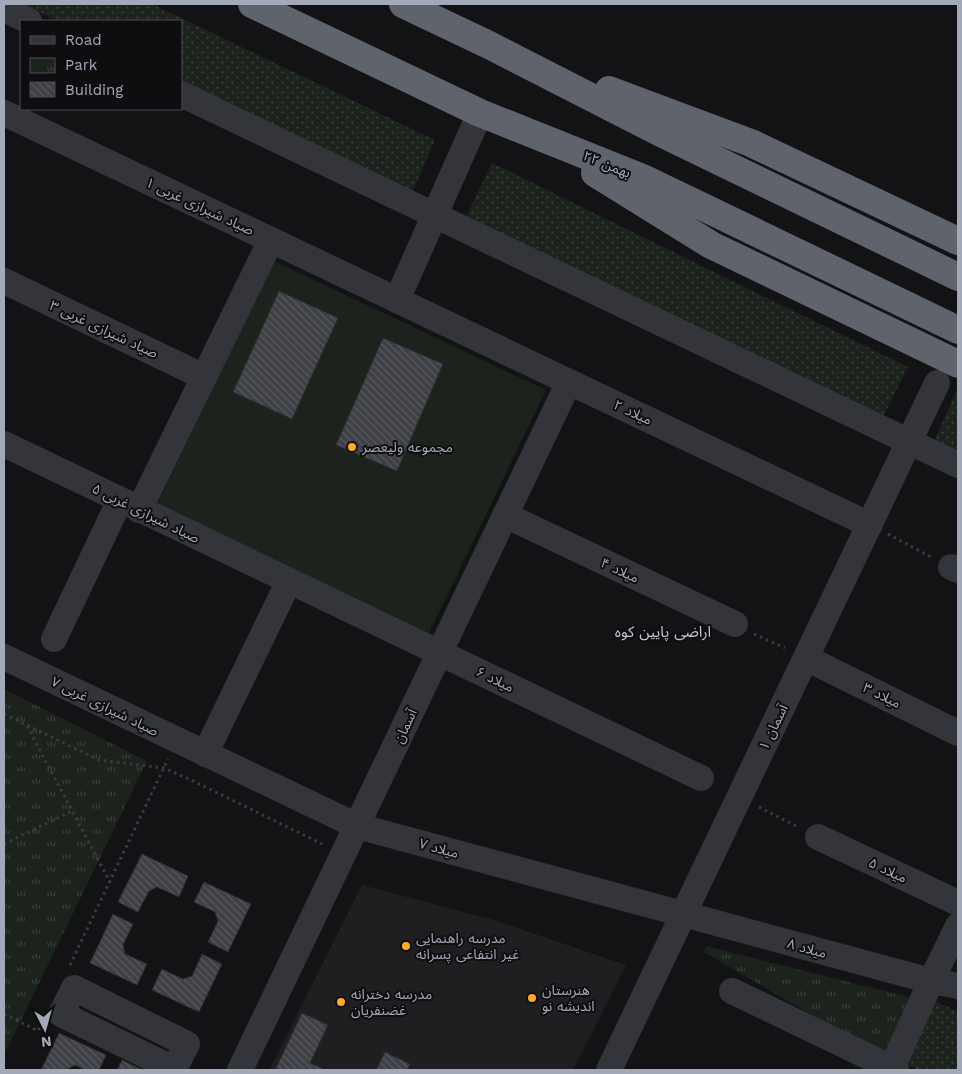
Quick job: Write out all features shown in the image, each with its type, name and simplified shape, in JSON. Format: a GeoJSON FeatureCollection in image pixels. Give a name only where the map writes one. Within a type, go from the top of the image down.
{"type":"FeatureCollection","features":[{"type":"Feature","properties":{"kind":"highway","name":"۲۲ بهمن"},"geometry":{"type":"LineString","coordinates":[[252,4],[480,113],[644,179],[958,330]]}},
{"type":"Feature","properties":{"kind":"highway"},"geometry":{"type":"LineString","coordinates":[[403,4],[487,44],[661,133],[958,276]]}},
{"type":"Feature","properties":{"kind":"highway"},"geometry":{"type":"LineString","coordinates":[[487,44],[751,143],[958,241]]}},
{"type":"Feature","properties":{"kind":"highway"},"geometry":{"type":"LineString","coordinates":[[530,133],[711,244],[958,364]]}},
{"type":"Feature","properties":{"kind":"street"},"geometry":{"type":"LineString","coordinates":[[4,9],[27,20]]}},
{"type":"Feature","properties":{"kind":"street"},"geometry":{"type":"LineString","coordinates":[[182,94],[958,465]]}},
{"type":"Feature","properties":{"kind":"street","name":"صیاد شیرازی غربی ۱"},"geometry":{"type":"LineString","coordinates":[[4,113],[397,300]]}},
{"type":"Feature","properties":{"kind":"street"},"geometry":{"type":"LineString","coordinates":[[397,300],[480,113]]}},
{"type":"Feature","properties":{"kind":"street"},"geometry":{"type":"LineString","coordinates":[[54,639],[204,377],[271,240]]}},
{"type":"Feature","properties":{"kind":"street","name":"صیاد شیرازی غربی ۳"},"geometry":{"type":"LineString","coordinates":[[4,281],[204,377]]}},
{"type":"Feature","properties":{"kind":"street","name":"میلاد ۲"},"geometry":{"type":"LineString","coordinates":[[397,300],[870,525]]}},
{"type":"Feature","properties":{"kind":"street","name":"آسمان"},"geometry":{"type":"LineString","coordinates":[[240,1070],[569,382]]}},
{"type":"Feature","properties":{"kind":"street","name":"آسمان ۱"},"geometry":{"type":"LineString","coordinates":[[609,1070],[937,383]]}},
{"type":"Feature","properties":{"kind":"street","name":"صیاد شیرازی غربی ۵"},"geometry":{"type":"LineString","coordinates":[[4,444],[289,581]]}},
{"type":"Feature","properties":{"kind":"street","name":"میلاد ۴"},"geometry":{"type":"LineString","coordinates":[[505,515],[735,624]]}},
{"type":"Feature","properties":{"kind":"street"},"geometry":{"type":"LineString","coordinates":[[206,754],[289,581]]}},
{"type":"Feature","properties":{"kind":"street","name":"میلاد ۶"},"geometry":{"type":"LineString","coordinates":[[289,581],[701,778]]}},
{"type":"Feature","properties":{"kind":"street","name":"صیاد شیرازی غربی ۷"},"geometry":{"type":"LineString","coordinates":[[4,658],[206,754]]}},
{"type":"Feature","properties":{"kind":"street","name":"میلاد ۳"},"geometry":{"type":"LineString","coordinates":[[806,658],[958,732]]}},
{"type":"Feature","properties":{"kind":"street","name":"میلاد ۷"},"geometry":{"type":"LineString","coordinates":[[206,754],[357,826],[683,914]]}},
{"type":"Feature","properties":{"kind":"street","name":"میلاد ۵"},"geometry":{"type":"LineString","coordinates":[[818,837],[958,903]]}},
{"type":"Feature","properties":{"kind":"street","name":"میلاد ۸"},"geometry":{"type":"LineString","coordinates":[[683,914],[931,981],[958,986]]}},
{"type":"Feature","properties":{"kind":"street"},"geometry":{"type":"LineString","coordinates":[[732,991],[894,1069],[931,981],[958,926]]}},
{"type":"Feature","properties":{"kind":"street","name":"میلاد ۸"},"geometry":{"type":"LineString","coordinates":[[931,981],[958,997]]}},
{"type":"Feature","properties":{"kind":"path"},"geometry":{"type":"LineString","coordinates":[[870,525],[954,568]]}},
{"type":"Feature","properties":{"kind":"path"},"geometry":{"type":"LineString","coordinates":[[735,624],[806,658]]}},
{"type":"Feature","properties":{"kind":"path"},"geometry":{"type":"LineString","coordinates":[[4,714],[99,760],[164,768],[343,854]]}},
{"type":"Feature","properties":{"kind":"path"},"geometry":{"type":"LineString","coordinates":[[27,726],[110,882]]}},
{"type":"Feature","properties":{"kind":"path"},"geometry":{"type":"LineString","coordinates":[[68,968],[177,740]]}},
{"type":"Feature","properties":{"kind":"path"},"geometry":{"type":"LineString","coordinates":[[4,844],[72,810]]}},
{"type":"Feature","properties":{"kind":"path"},"geometry":{"type":"LineString","coordinates":[[4,1014],[38,1031],[42,1022]]}},
{"type":"Feature","properties":{"kind":"shaded area"},"geometry":{"type":"Polygon","coordinates":[[[362,885],[494,920],[626,965],[573,1070],[269,1070],[362,885]]]}},
{"type":"Feature","properties":{"kind":"green space"},"geometry":{"type":"Polygon","coordinates":[[[23,4],[152,4],[435,140],[412,193],[182,81],[182,20],[56,20],[23,4]]]}},
{"type":"Feature","properties":{"kind":"green space"},"geometry":{"type":"Polygon","coordinates":[[[492,163],[908,367],[883,417],[466,217],[492,163]]]}},
{"type":"Feature","properties":{"kind":"green space","name":"مجموعه ولیعصر"},"geometry":{"type":"Polygon","coordinates":[[[274,261],[546,390],[429,633],[157,504],[274,261]]]}},
{"type":"Feature","properties":{"kind":"green space"},"geometry":{"type":"Polygon","coordinates":[[[958,387],[958,454],[934,442],[958,387]]]}},
{"type":"Feature","properties":{"kind":"green space"},"geometry":{"type":"Polygon","coordinates":[[[4,689],[147,761],[4,1055],[4,689]]]}},
{"type":"Feature","properties":{"kind":"green space"},"geometry":{"type":"Polygon","coordinates":[[[706,946],[908,997],[912,1001],[884,1053],[817,1018],[704,952],[706,946]]]}},
{"type":"Feature","properties":{"kind":"green space"},"geometry":{"type":"Polygon","coordinates":[[[935,1001],[958,1012],[958,1070],[918,1070],[905,1064],[935,1001]]]}},
{"type":"Feature","properties":{"kind":"building"},"geometry":{"type":"Polygon","coordinates":[[[279,291],[338,318],[292,419],[233,392],[279,291]]]}},
{"type":"Feature","properties":{"kind":"building"},"geometry":{"type":"Polygon","coordinates":[[[383,338],[443,364],[397,471],[336,445],[383,338]]]}},
{"type":"Feature","properties":{"kind":"building"},"geometry":{"type":"Polygon","coordinates":[[[142,854],[188,876],[179,897],[157,887],[149,891],[138,912],[118,902],[142,854]]]}},
{"type":"Feature","properties":{"kind":"building"},"geometry":{"type":"Polygon","coordinates":[[[204,882],[251,904],[228,952],[208,942],[218,921],[215,912],[194,902],[204,882]]]}},
{"type":"Feature","properties":{"kind":"building"},"geometry":{"type":"Polygon","coordinates":[[[113,914],[133,924],[123,945],[125,954],[147,964],[137,985],[90,963],[113,914]]]}},
{"type":"Feature","properties":{"kind":"building"},"geometry":{"type":"Polygon","coordinates":[[[202,954],[222,964],[199,1012],[152,990],[162,969],[183,979],[192,976],[202,954]]]}},
{"type":"Feature","properties":{"kind":"building"},"geometry":{"type":"Polygon","coordinates":[[[302,1013],[328,1025],[310,1063],[326,1070],[275,1070],[302,1013]]]}},
{"type":"Feature","properties":{"kind":"building"},"geometry":{"type":"Polygon","coordinates":[[[59,1033],[106,1055],[99,1070],[85,1070],[75,1065],[66,1070],[41,1070],[59,1033]]]}},
{"type":"Feature","properties":{"kind":"building"},"geometry":{"type":"Polygon","coordinates":[[[385,1052],[410,1064],[407,1070],[376,1070],[385,1052]]]}},
{"type":"Feature","properties":{"kind":"building"},"geometry":{"type":"Polygon","coordinates":[[[122,1060],[143,1070],[117,1070],[122,1060]]]}},
{"type":"Feature","properties":{"kind":"place","name":"مجموعه ولیعصر"},"geometry":{"type":"Point","coordinates":[352,447]}},
{"type":"Feature","properties":{"kind":"place","name":"مدرسه راهنمایی غیر انتفاعی پسرانه"},"geometry":{"type":"Point","coordinates":[406,946]}},
{"type":"Feature","properties":{"kind":"place","name":"هنرستان اندیشه نو"},"geometry":{"type":"Point","coordinates":[532,998]}},
{"type":"Feature","properties":{"kind":"place","name":"مدرسه دخترانه غضنفریان"},"geometry":{"type":"Point","coordinates":[341,1002]}},
{"type":"Feature","properties":{"kind":"district","name":"اراضی پایین کوه"},"geometry":{"type":"Point","coordinates":[663,632]}}]}
